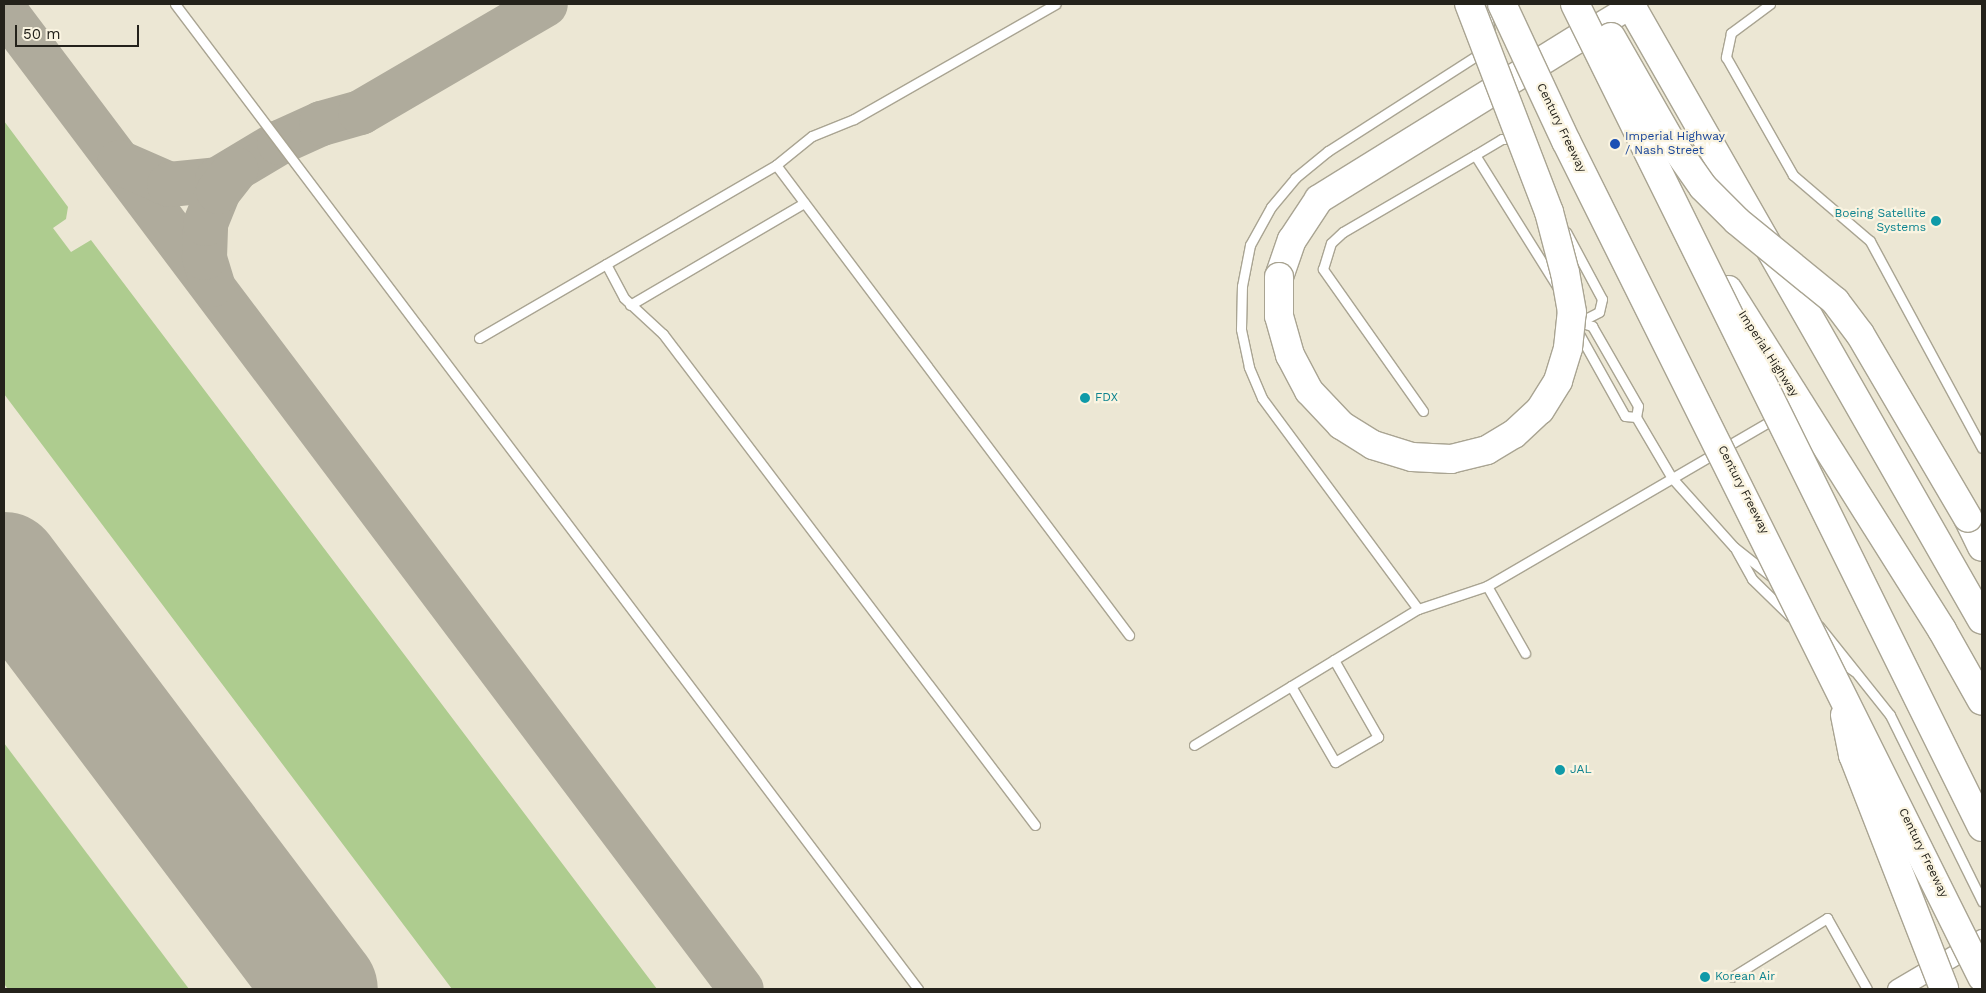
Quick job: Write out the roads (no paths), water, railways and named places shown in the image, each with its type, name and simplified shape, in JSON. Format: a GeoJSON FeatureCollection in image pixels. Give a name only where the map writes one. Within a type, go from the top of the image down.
{"type":"FeatureCollection","features":[{"type":"Feature","properties":{"kind":"main road"},"geometry":{"type":"LineString","coordinates":[[1469,4],[1549,212],[1567,283],[1572,312],[1568,348],[1558,381],[1540,410],[1514,434],[1487,450],[1451,459],[1412,457],[1373,445],[1342,425],[1309,392],[1290,355],[1279,316],[1279,277],[1292,240],[1319,199],[1580,37]]}},
{"type":"Feature","properties":{"kind":"main road","name":"Century Freeway"},"geometry":{"type":"LineString","coordinates":[[1502,4],[1566,141],[1851,678],[1982,977]]}},
{"type":"Feature","properties":{"kind":"main road","name":"Imperial Highway"},"geometry":{"type":"LineString","coordinates":[[1561,4],[1730,294],[1800,404],[1982,701]]}},
{"type":"Feature","properties":{"kind":"main road"},"geometry":{"type":"LineString","coordinates":[[1576,4],[1982,827]]}},
{"type":"Feature","properties":{"kind":"main road"},"geometry":{"type":"LineString","coordinates":[[1592,4],[1670,140],[1703,186],[1737,221],[1835,301],[1860,334],[1968,518],[1982,547]]}},
{"type":"Feature","properties":{"kind":"main road"},"geometry":{"type":"LineString","coordinates":[[1632,4],[1982,620]]}},
{"type":"Feature","properties":{"kind":"main road"},"geometry":{"type":"LineString","coordinates":[[1851,678],[1853,755],[1944,989]]}},
{"type":"Feature","properties":{"kind":"street"},"geometry":{"type":"LineString","coordinates":[[1580,37],[1632,4]]}},
{"type":"Feature","properties":{"kind":"street"},"geometry":{"type":"LineString","coordinates":[[1897,989],[1982,939]]}},
{"type":"Feature","properties":{"kind":"lane"},"geometry":{"type":"LineString","coordinates":[[175,4],[918,989]]}},
{"type":"Feature","properties":{"kind":"lane"},"geometry":{"type":"LineString","coordinates":[[478,338],[776,166],[812,136],[854,119],[1056,4]]}},
{"type":"Feature","properties":{"kind":"lane"},"geometry":{"type":"LineString","coordinates":[[1418,609],[1262,398],[1249,367],[1241,329],[1242,286],[1250,245],[1271,207],[1294,178],[1387,112],[1476,60],[1491,41],[1492,24],[1485,4]]}},
{"type":"Feature","properties":{"kind":"lane"},"geometry":{"type":"LineString","coordinates":[[1770,4],[1731,33],[1726,57],[1793,175],[1870,241],[1982,448]]}},
{"type":"Feature","properties":{"kind":"lane"},"geometry":{"type":"LineString","coordinates":[[1423,411],[1323,269],[1331,243],[1376,213],[1502,138],[1514,137],[1602,299],[1599,312],[1579,322]]}},
{"type":"Feature","properties":{"kind":"lane"},"geometry":{"type":"LineString","coordinates":[[1475,155],[1579,322],[1578,333],[1625,416],[1636,417]]}},
{"type":"Feature","properties":{"kind":"lane"},"geometry":{"type":"LineString","coordinates":[[776,166],[938,376],[976,434],[1129,635]]}},
{"type":"Feature","properties":{"kind":"lane"},"geometry":{"type":"LineString","coordinates":[[630,305],[804,203]]}},
{"type":"Feature","properties":{"kind":"lane"},"geometry":{"type":"LineString","coordinates":[[606,264],[630,305],[663,334],[1035,825]]}},
{"type":"Feature","properties":{"kind":"lane"},"geometry":{"type":"LineString","coordinates":[[1579,322],[1592,326],[1638,406],[1636,417],[1672,478],[1734,547],[1752,579],[1833,656],[1851,678],[1890,716],[1982,901]]}},
{"type":"Feature","properties":{"kind":"lane"},"geometry":{"type":"LineString","coordinates":[[1194,745],[1418,609],[1487,586],[1800,404]]}},
{"type":"Feature","properties":{"kind":"lane"},"geometry":{"type":"LineString","coordinates":[[1734,547],[1761,566],[1851,678]]}},
{"type":"Feature","properties":{"kind":"lane"},"geometry":{"type":"LineString","coordinates":[[1487,586],[1525,654]]}},
{"type":"Feature","properties":{"kind":"lane"},"geometry":{"type":"LineString","coordinates":[[1290,686],[1335,762],[1378,737],[1334,660]]}},
{"type":"Feature","properties":{"kind":"lane"},"geometry":{"type":"LineString","coordinates":[[1732,976],[1827,918],[1867,989]]}},
{"type":"Feature","properties":{"kind":"place","name":"Imperial Highway / Nash Street"},"geometry":{"type":"Point","coordinates":[1615,144]}},
{"type":"Feature","properties":{"kind":"place","name":"Boeing Satellite Systems"},"geometry":{"type":"Point","coordinates":[1936,221]}},
{"type":"Feature","properties":{"kind":"place","name":"FDX"},"geometry":{"type":"Point","coordinates":[1085,398]}},
{"type":"Feature","properties":{"kind":"place","name":"JAL"},"geometry":{"type":"Point","coordinates":[1560,770]}},
{"type":"Feature","properties":{"kind":"place","name":"Korean Air"},"geometry":{"type":"Point","coordinates":[1705,977]}}]}
